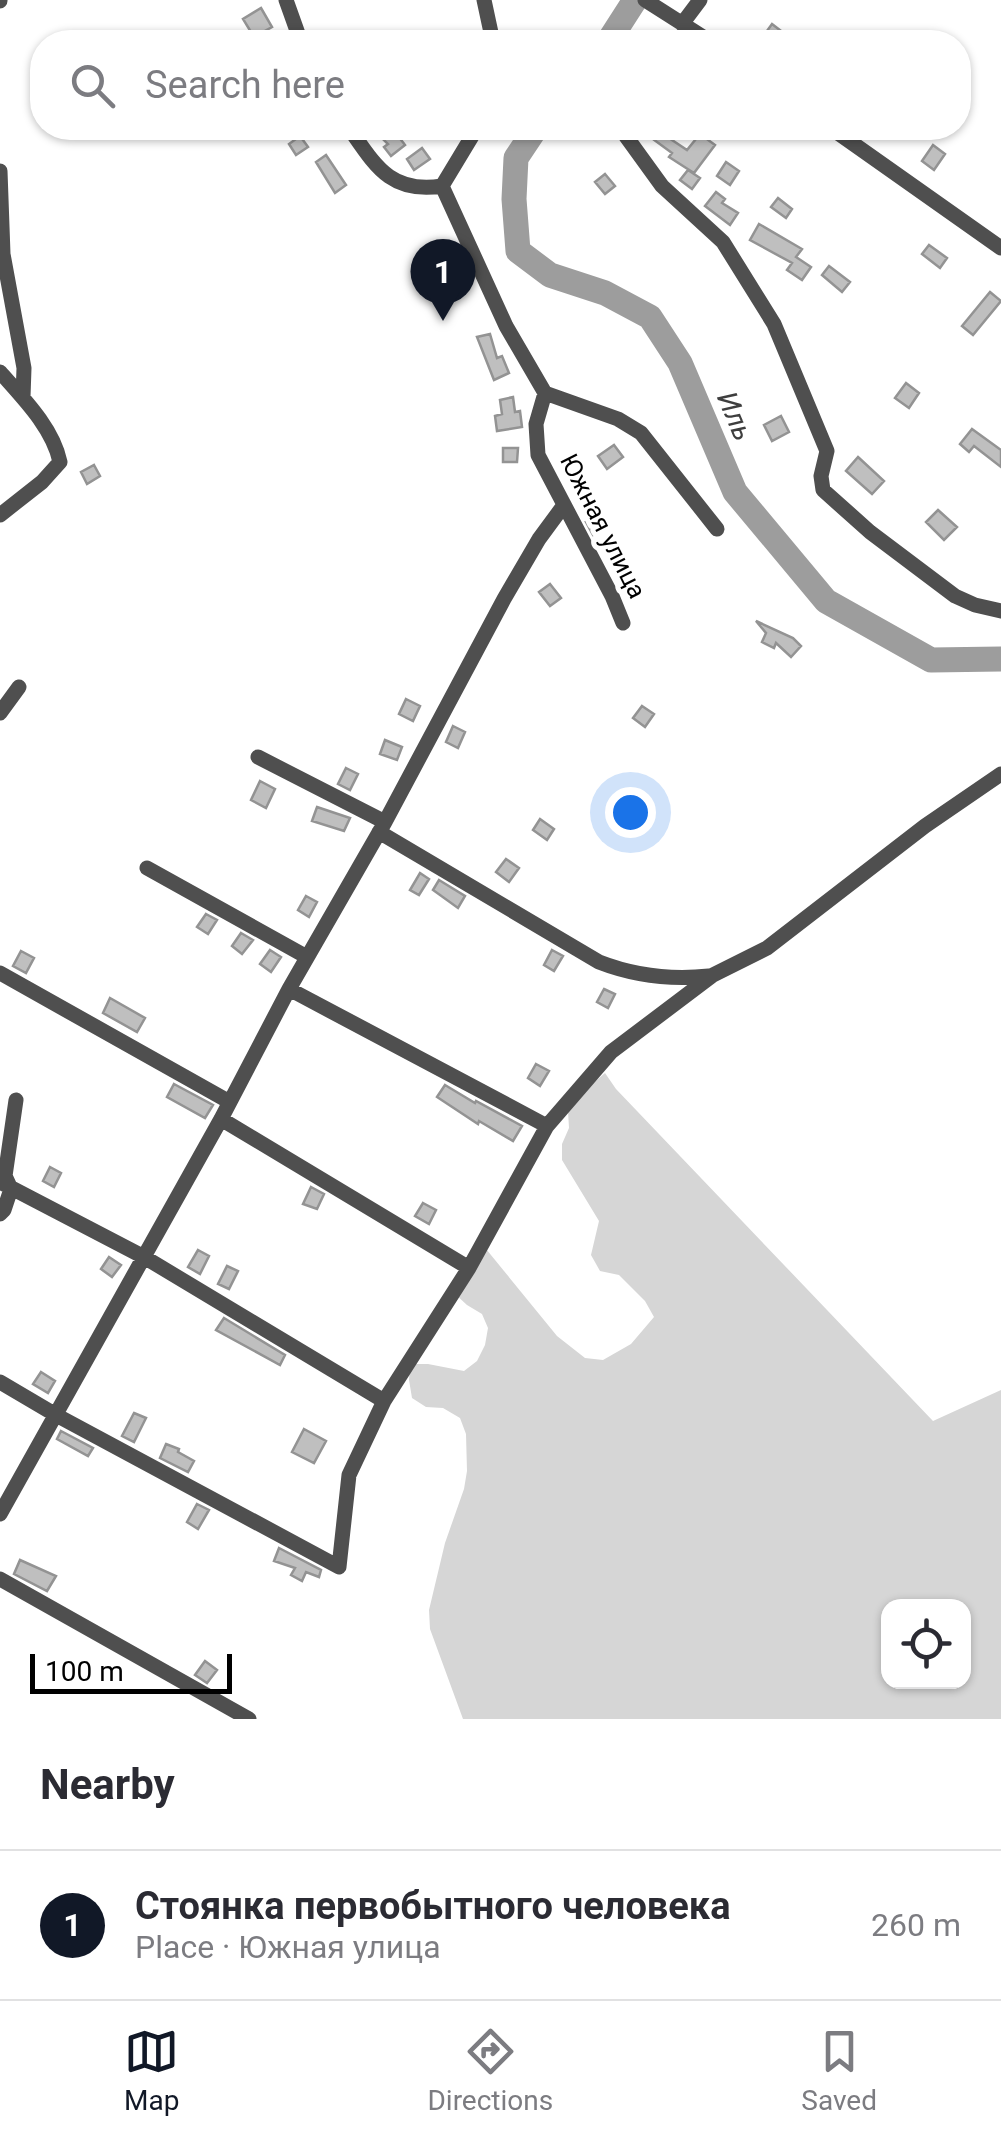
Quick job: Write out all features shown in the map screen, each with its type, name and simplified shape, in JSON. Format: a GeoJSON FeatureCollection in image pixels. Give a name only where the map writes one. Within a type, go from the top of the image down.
{"type":"FeatureCollection","features":[{"type":"Feature","properties":{"kind":"street"},"geometry":{"type":"LineString","coordinates":[[286,0],[297,30]]}},
{"type":"Feature","properties":{"kind":"street"},"geometry":{"type":"LineString","coordinates":[[484,0],[490,30]]}},
{"type":"Feature","properties":{"kind":"street"},"geometry":{"type":"LineString","coordinates":[[644,0],[692,30]]}},
{"type":"Feature","properties":{"kind":"street"},"geometry":{"type":"LineString","coordinates":[[675,19],[700,0]]}},
{"type":"Feature","properties":{"kind":"street"},"geometry":{"type":"LineString","coordinates":[[357,140],[388,177],[404,185],[430,188],[442,186],[470,140]]}},
{"type":"Feature","properties":{"kind":"street"},"geometry":{"type":"LineString","coordinates":[[629,140],[662,186],[723,242],[774,324],[827,451],[821,476],[823,490],[870,532],[956,596],[975,606],[1001,610]]}},
{"type":"Feature","properties":{"kind":"street"},"geometry":{"type":"LineString","coordinates":[[848,140],[1001,248]]}},
{"type":"Feature","properties":{"kind":"street"},"geometry":{"type":"LineString","coordinates":[[0,171],[4,254],[24,368],[22,397]]}},
{"type":"Feature","properties":{"kind":"street"},"geometry":{"type":"LineString","coordinates":[[442,186],[506,326],[544,393],[618,419],[642,434],[718,530]]}},
{"type":"Feature","properties":{"kind":"street"},"geometry":{"type":"LineString","coordinates":[[0,372],[57,446],[60,462],[42,482],[0,515]]}},
{"type":"Feature","properties":{"kind":"street","name":"Южная улица"},"geometry":{"type":"LineString","coordinates":[[544,393],[536,424],[538,454],[623,623]]}},
{"type":"Feature","properties":{"kind":"street"},"geometry":{"type":"LineString","coordinates":[[0,1514],[504,600],[564,505]]}},
{"type":"Feature","properties":{"kind":"street"},"geometry":{"type":"LineString","coordinates":[[0,712],[19,688]]}},
{"type":"Feature","properties":{"kind":"street"},"geometry":{"type":"LineString","coordinates":[[258,757],[382,827],[600,962],[629,973],[684,979],[713,975]]}},
{"type":"Feature","properties":{"kind":"street"},"geometry":{"type":"LineString","coordinates":[[0,1382],[339,1566],[349,1475],[384,1401],[470,1268],[547,1126],[611,1052],[713,975],[767,948],[925,826],[1001,774]]}},
{"type":"Feature","properties":{"kind":"street"},"geometry":{"type":"LineString","coordinates":[[146,868],[308,957]]}},
{"type":"Feature","properties":{"kind":"street"},"geometry":{"type":"LineString","coordinates":[[0,973],[228,1101]]}},
{"type":"Feature","properties":{"kind":"street"},"geometry":{"type":"LineString","coordinates":[[289,989],[547,1126]]}},
{"type":"Feature","properties":{"kind":"street"},"geometry":{"type":"LineString","coordinates":[[0,1214],[4,1210],[16,1100]]}},
{"type":"Feature","properties":{"kind":"street"},"geometry":{"type":"LineString","coordinates":[[220,1119],[470,1268]]}},
{"type":"Feature","properties":{"kind":"street"},"geometry":{"type":"LineString","coordinates":[[6,1186],[144,1257],[384,1401]]}},
{"type":"Feature","properties":{"kind":"street"},"geometry":{"type":"LineString","coordinates":[[0,1579],[248,1719]]}},
{"type":"Feature","properties":{"kind":"shaded area"},"geometry":{"type":"Polygon","coordinates":[[[605,1073],[933,1421],[1001,1390],[1001,1719],[463,1719],[430,1629],[429,1610],[445,1543],[464,1489],[466,1434],[460,1418],[412,1398],[410,1364],[464,1371],[477,1361],[488,1328],[482,1314],[454,1293],[468,1254],[482,1244],[557,1336],[585,1358],[603,1360],[631,1344],[654,1317],[645,1301],[619,1275],[600,1271],[591,1255],[599,1221],[562,1160],[562,1144],[569,1128],[568,1111],[605,1073]]]}},
{"type":"Feature","properties":{"kind":"building"},"geometry":{"type":"Polygon","coordinates":[[[261,8],[272,27],[250,30],[243,19],[261,8]]]}},
{"type":"Feature","properties":{"kind":"building"},"geometry":{"type":"Polygon","coordinates":[[[303,140],[308,147],[296,155],[289,144],[303,140]]]}},
{"type":"Feature","properties":{"kind":"building"},"geometry":{"type":"Polygon","coordinates":[[[384,140],[401,140],[405,145],[391,156],[384,147],[388,144],[384,140]]]}},
{"type":"Feature","properties":{"kind":"building"},"geometry":{"type":"Polygon","coordinates":[[[654,140],[672,140],[687,150],[695,140],[708,140],[715,145],[694,173],[669,157],[672,153],[654,140]]]}},
{"type":"Feature","properties":{"kind":"building"},"geometry":{"type":"Polygon","coordinates":[[[933,145],[945,154],[934,170],[922,161],[933,145]]]}},
{"type":"Feature","properties":{"kind":"building"},"geometry":{"type":"Polygon","coordinates":[[[422,148],[430,159],[414,170],[407,159],[422,148]]]}},
{"type":"Feature","properties":{"kind":"building"},"geometry":{"type":"Polygon","coordinates":[[[326,155],[346,185],[335,193],[316,162],[326,155]]]}},
{"type":"Feature","properties":{"kind":"building"},"geometry":{"type":"Polygon","coordinates":[[[726,162],[739,171],[730,185],[717,176],[726,162]]]}},
{"type":"Feature","properties":{"kind":"building"},"geometry":{"type":"Polygon","coordinates":[[[688,170],[700,178],[692,189],[680,180],[688,170]]]}},
{"type":"Feature","properties":{"kind":"building"},"geometry":{"type":"Polygon","coordinates":[[[605,174],[615,186],[605,194],[595,182],[605,174]]]}},
{"type":"Feature","properties":{"kind":"building"},"geometry":{"type":"Polygon","coordinates":[[[716,192],[725,199],[722,203],[738,213],[730,225],[705,206],[716,192]]]}},
{"type":"Feature","properties":{"kind":"building"},"geometry":{"type":"Polygon","coordinates":[[[778,198],[792,209],[786,218],[771,207],[778,198]]]}},
{"type":"Feature","properties":{"kind":"building"},"geometry":{"type":"Polygon","coordinates":[[[759,224],[802,249],[796,257],[811,267],[802,280],[787,270],[792,263],[750,240],[759,224]]]}},
{"type":"Feature","properties":{"kind":"building"},"geometry":{"type":"Polygon","coordinates":[[[929,245],[947,258],[940,268],[922,254],[929,245]]]}},
{"type":"Feature","properties":{"kind":"building"},"geometry":{"type":"Polygon","coordinates":[[[829,266],[850,282],[842,292],[822,275],[829,266]]]}},
{"type":"Feature","properties":{"kind":"building"},"geometry":{"type":"Polygon","coordinates":[[[990,292],[1001,301],[973,335],[962,326],[990,292]]]}},
{"type":"Feature","properties":{"kind":"building"},"geometry":{"type":"Polygon","coordinates":[[[490,334],[497,358],[502,356],[509,373],[494,380],[477,337],[490,334]]]}},
{"type":"Feature","properties":{"kind":"building"},"geometry":{"type":"Polygon","coordinates":[[[906,383],[919,393],[909,408],[895,398],[906,383]]]}},
{"type":"Feature","properties":{"kind":"building"},"geometry":{"type":"Polygon","coordinates":[[[513,397],[522,427],[497,431],[495,416],[502,414],[500,400],[513,397]]]}},
{"type":"Feature","properties":{"kind":"building"},"geometry":{"type":"Polygon","coordinates":[[[781,416],[789,432],[772,441],[764,425],[781,416]]]}},
{"type":"Feature","properties":{"kind":"building"},"geometry":{"type":"Polygon","coordinates":[[[972,429],[1001,450],[1001,467],[974,446],[969,452],[960,444],[972,429]]]}},
{"type":"Feature","properties":{"kind":"building"},"geometry":{"type":"Polygon","coordinates":[[[614,445],[623,457],[607,469],[598,456],[614,445]]]}},
{"type":"Feature","properties":{"kind":"building"},"geometry":{"type":"Polygon","coordinates":[[[503,448],[518,448],[517,462],[503,462],[503,448]]]}},
{"type":"Feature","properties":{"kind":"building"},"geometry":{"type":"Polygon","coordinates":[[[858,457],[884,481],[872,494],[846,471],[858,457]]]}},
{"type":"Feature","properties":{"kind":"building"},"geometry":{"type":"Polygon","coordinates":[[[94,465],[100,476],[87,484],[81,472],[94,465]]]}},
{"type":"Feature","properties":{"kind":"building"},"geometry":{"type":"Polygon","coordinates":[[[938,510],[957,527],[944,540],[926,522],[938,510]]]}},
{"type":"Feature","properties":{"kind":"building"},"geometry":{"type":"Polygon","coordinates":[[[599,518],[604,531],[593,535],[586,522],[599,518]]]}},
{"type":"Feature","properties":{"kind":"building"},"geometry":{"type":"Polygon","coordinates":[[[550,584],[561,598],[550,606],[539,592],[550,584]]]}},
{"type":"Feature","properties":{"kind":"building"},"geometry":{"type":"Polygon","coordinates":[[[756,621],[793,638],[801,646],[791,657],[776,643],[774,648],[762,642],[766,633],[756,621]]]}},
{"type":"Feature","properties":{"kind":"building"},"geometry":{"type":"Polygon","coordinates":[[[406,699],[420,706],[413,721],[399,714],[406,699]]]}},
{"type":"Feature","properties":{"kind":"building"},"geometry":{"type":"Polygon","coordinates":[[[642,706],[654,714],[645,727],[633,718],[642,706]]]}},
{"type":"Feature","properties":{"kind":"building"},"geometry":{"type":"Polygon","coordinates":[[[453,726],[465,732],[458,748],[446,742],[453,726]]]}},
{"type":"Feature","properties":{"kind":"building"},"geometry":{"type":"Polygon","coordinates":[[[385,740],[402,747],[397,760],[380,754],[385,740]]]}},
{"type":"Feature","properties":{"kind":"building"},"geometry":{"type":"Polygon","coordinates":[[[346,768],[358,774],[350,790],[338,784],[346,768]]]}},
{"type":"Feature","properties":{"kind":"building"},"geometry":{"type":"Polygon","coordinates":[[[260,781],[275,789],[266,808],[251,800],[260,781]]]}},
{"type":"Feature","properties":{"kind":"building"},"geometry":{"type":"Polygon","coordinates":[[[317,807],[350,818],[344,831],[312,821],[317,807]]]}},
{"type":"Feature","properties":{"kind":"building"},"geometry":{"type":"Polygon","coordinates":[[[540,819],[554,829],[547,840],[533,830],[540,819]]]}},
{"type":"Feature","properties":{"kind":"building"},"geometry":{"type":"Polygon","coordinates":[[[506,859],[519,868],[509,882],[496,872],[506,859]]]}},
{"type":"Feature","properties":{"kind":"building"},"geometry":{"type":"Polygon","coordinates":[[[420,873],[429,879],[419,895],[410,890],[420,873]]]}},
{"type":"Feature","properties":{"kind":"building"},"geometry":{"type":"Polygon","coordinates":[[[439,880],[465,896],[458,908],[433,890],[439,880]]]}},
{"type":"Feature","properties":{"kind":"building"},"geometry":{"type":"Polygon","coordinates":[[[306,896],[317,902],[309,917],[298,910],[306,896]]]}},
{"type":"Feature","properties":{"kind":"building"},"geometry":{"type":"Polygon","coordinates":[[[206,914],[217,920],[208,934],[197,927],[206,914]]]}},
{"type":"Feature","properties":{"kind":"building"},"geometry":{"type":"Polygon","coordinates":[[[241,933],[253,940],[242,954],[232,946],[241,933]]]}},
{"type":"Feature","properties":{"kind":"building"},"geometry":{"type":"Polygon","coordinates":[[[270,950],[281,957],[271,972],[260,964],[270,950]]]}},
{"type":"Feature","properties":{"kind":"building"},"geometry":{"type":"Polygon","coordinates":[[[552,950],[563,956],[554,971],[544,965],[552,950]]]}},
{"type":"Feature","properties":{"kind":"building"},"geometry":{"type":"Polygon","coordinates":[[[21,951],[34,958],[26,973],[13,966],[21,951]]]}},
{"type":"Feature","properties":{"kind":"building"},"geometry":{"type":"Polygon","coordinates":[[[604,989],[615,994],[608,1008],[597,1002],[604,989]]]}},
{"type":"Feature","properties":{"kind":"building"},"geometry":{"type":"Polygon","coordinates":[[[110,998],[145,1018],[137,1032],[103,1013],[110,998]]]}},
{"type":"Feature","properties":{"kind":"building"},"geometry":{"type":"Polygon","coordinates":[[[536,1064],[549,1071],[540,1086],[528,1078],[536,1064]]]}},
{"type":"Feature","properties":{"kind":"building"},"geometry":{"type":"Polygon","coordinates":[[[174,1084],[213,1105],[205,1118],[167,1097],[174,1084]]]}},
{"type":"Feature","properties":{"kind":"building"},"geometry":{"type":"Polygon","coordinates":[[[445,1085],[522,1126],[513,1141],[437,1097],[445,1085]]]}},
{"type":"Feature","properties":{"kind":"building"},"geometry":{"type":"Polygon","coordinates":[[[50,1167],[61,1173],[54,1187],[43,1181],[50,1167]]]}},
{"type":"Feature","properties":{"kind":"building"},"geometry":{"type":"Polygon","coordinates":[[[311,1187],[324,1194],[317,1209],[303,1204],[311,1187]]]}},
{"type":"Feature","properties":{"kind":"building"},"geometry":{"type":"Polygon","coordinates":[[[423,1203],[436,1210],[429,1224],[415,1216],[423,1203]]]}},
{"type":"Feature","properties":{"kind":"building"},"geometry":{"type":"Polygon","coordinates":[[[198,1250],[209,1256],[200,1274],[188,1267],[198,1250]]]}},
{"type":"Feature","properties":{"kind":"building"},"geometry":{"type":"Polygon","coordinates":[[[109,1257],[121,1265],[112,1277],[101,1269],[109,1257]]]}},
{"type":"Feature","properties":{"kind":"building"},"geometry":{"type":"Polygon","coordinates":[[[227,1266],[238,1271],[229,1289],[218,1284],[227,1266]]]}},
{"type":"Feature","properties":{"kind":"building"},"geometry":{"type":"Polygon","coordinates":[[[224,1318],[285,1355],[280,1365],[216,1330],[224,1318]]]}},
{"type":"Feature","properties":{"kind":"building"},"geometry":{"type":"Polygon","coordinates":[[[41,1372],[55,1381],[48,1393],[33,1384],[41,1372]]]}},
{"type":"Feature","properties":{"kind":"building"},"geometry":{"type":"Polygon","coordinates":[[[134,1413],[146,1418],[134,1442],[122,1436],[134,1413]]]}},
{"type":"Feature","properties":{"kind":"building"},"geometry":{"type":"Polygon","coordinates":[[[304,1429],[326,1441],[314,1463],[292,1452],[304,1429]]]}},
{"type":"Feature","properties":{"kind":"building"},"geometry":{"type":"Polygon","coordinates":[[[61,1431],[93,1448],[88,1456],[57,1439],[61,1431]]]}},
{"type":"Feature","properties":{"kind":"building"},"geometry":{"type":"Polygon","coordinates":[[[166,1444],[194,1461],[188,1472],[160,1458],[166,1444]]]}},
{"type":"Feature","properties":{"kind":"building"},"geometry":{"type":"Polygon","coordinates":[[[197,1504],[209,1510],[198,1529],[187,1522],[197,1504]]]}},
{"type":"Feature","properties":{"kind":"building"},"geometry":{"type":"Polygon","coordinates":[[[279,1548],[321,1570],[319,1577],[306,1572],[302,1581],[291,1575],[295,1568],[274,1561],[279,1548]]]}},
{"type":"Feature","properties":{"kind":"building"},"geometry":{"type":"Polygon","coordinates":[[[20,1560],[56,1576],[47,1591],[14,1574],[20,1560]]]}},
{"type":"Feature","properties":{"kind":"building"},"geometry":{"type":"Polygon","coordinates":[[[205,1661],[217,1670],[207,1683],[195,1675],[205,1661]]]}},
{"type":"Feature","properties":{"kind":"waterway","name":"Иль"},"geometry":{"type":"LineString","coordinates":[[616,30],[635,0]]}},
{"type":"Feature","properties":{"kind":"waterway","name":"Иль"},"geometry":{"type":"LineString","coordinates":[[528,140],[516,158],[518,251],[550,275],[605,293],[650,317],[680,363],[735,492],[826,601],[931,660],[1001,659]]}},
{"type":"Feature","properties":{"kind":"place","name":"Стоянка первобытного человека"},"geometry":{"type":"Point","coordinates":[443,321]}}]}
